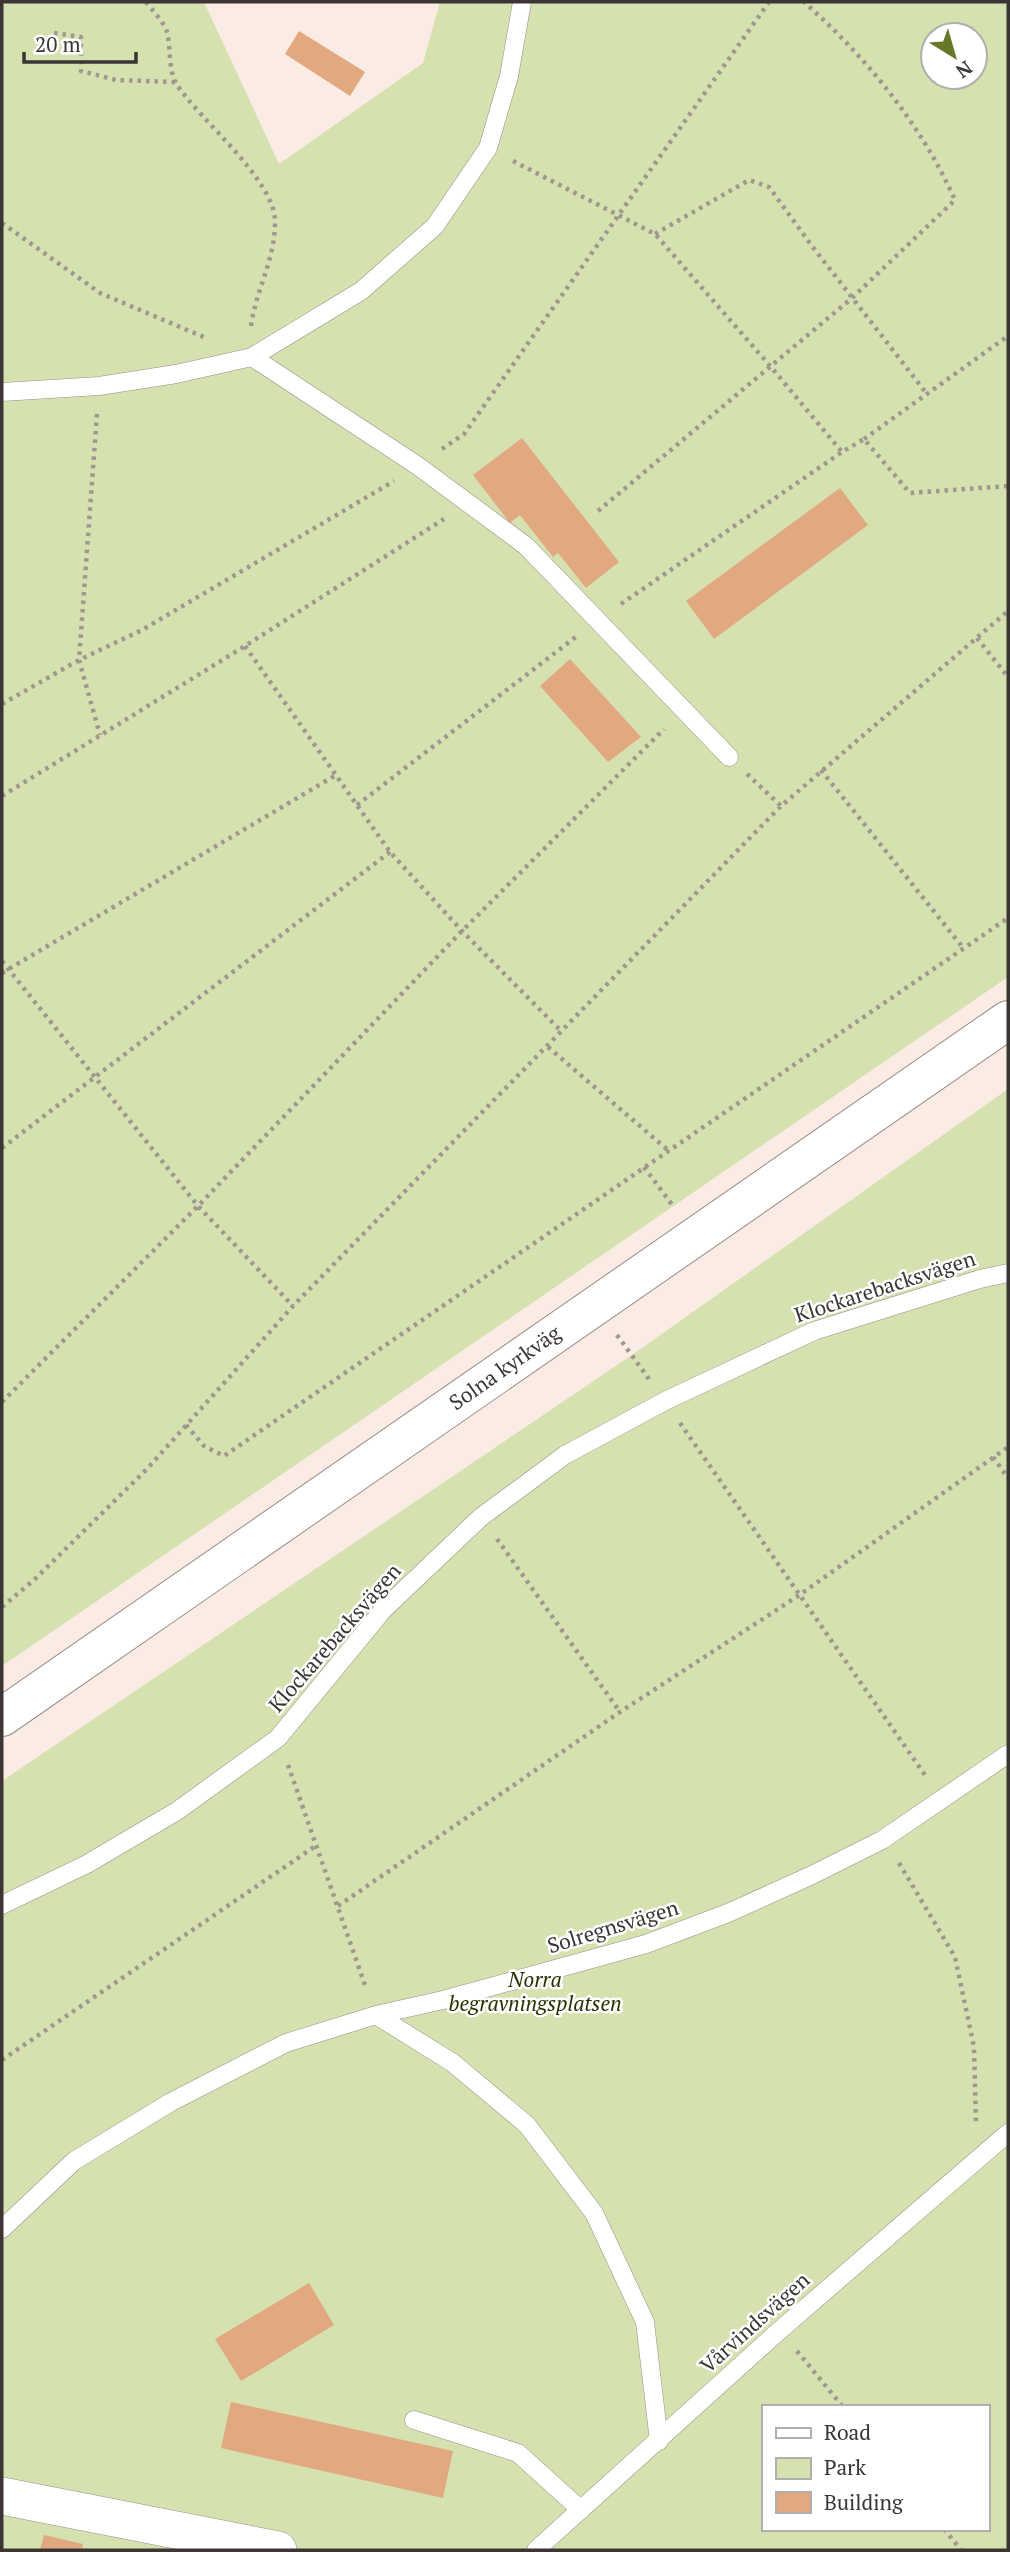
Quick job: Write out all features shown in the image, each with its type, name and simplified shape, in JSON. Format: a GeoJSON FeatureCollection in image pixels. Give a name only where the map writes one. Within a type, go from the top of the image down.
{"type":"FeatureCollection","features":[{"type":"Feature","properties":{"kind":"street","name":"Solna kyrkväg"},"geometry":{"type":"LineString","coordinates":[[2,1717],[1008,1020]]}},
{"type":"Feature","properties":{"kind":"street"},"geometry":{"type":"LineString","coordinates":[[2,2496],[278,2550]]}},
{"type":"Feature","properties":{"kind":"lane"},"geometry":{"type":"LineString","coordinates":[[2,392],[99,386],[176,374],[252,357],[361,290],[435,226],[488,148],[509,76],[522,2]]}},
{"type":"Feature","properties":{"kind":"lane"},"geometry":{"type":"LineString","coordinates":[[252,357],[418,466],[526,546],[729,757]]}},
{"type":"Feature","properties":{"kind":"lane","name":"Klockarebacksvägen"},"geometry":{"type":"LineString","coordinates":[[2,1905],[87,1864],[177,1811],[278,1738],[383,1611],[481,1517],[565,1455],[664,1401],[814,1331],[980,1279],[1008,1273]]}},
{"type":"Feature","properties":{"kind":"lane","name":"Solregnsvägen"},"geometry":{"type":"LineString","coordinates":[[2,2229],[74,2161],[171,2102],[286,2043],[376,2015],[443,2000],[646,1944],[728,1913],[882,1840],[1008,1754]]}},
{"type":"Feature","properties":{"kind":"lane"},"geometry":{"type":"LineString","coordinates":[[376,2015],[453,2063],[527,2124],[594,2213],[645,2322],[659,2441]]}},
{"type":"Feature","properties":{"kind":"lane","name":"Vårvindsvägen"},"geometry":{"type":"LineString","coordinates":[[536,2550],[780,2330],[1008,2133]]}},
{"type":"Feature","properties":{"kind":"lane"},"geometry":{"type":"LineString","coordinates":[[414,2420],[518,2453],[581,2510]]}},
{"type":"Feature","properties":{"kind":"path"},"geometry":{"type":"LineString","coordinates":[[146,2],[166,29],[175,82],[205,121],[232,147],[263,186],[276,219],[270,266],[253,309],[248,340],[252,357]]}},
{"type":"Feature","properties":{"kind":"path"},"geometry":{"type":"LineString","coordinates":[[2,705],[79,660],[142,630],[418,466],[464,434],[769,2]]}},
{"type":"Feature","properties":{"kind":"path"},"geometry":{"type":"LineString","coordinates":[[598,511],[852,298],[955,200],[940,166],[876,74],[839,33],[804,2]]}},
{"type":"Feature","properties":{"kind":"path"},"geometry":{"type":"LineString","coordinates":[[54,33],[81,37],[81,71],[116,80],[175,82]]}},
{"type":"Feature","properties":{"kind":"path"},"geometry":{"type":"LineString","coordinates":[[488,148],[655,234],[771,366],[842,452]]}},
{"type":"Feature","properties":{"kind":"path"},"geometry":{"type":"LineString","coordinates":[[655,234],[749,180],[769,187],[927,394]]}},
{"type":"Feature","properties":{"kind":"path"},"geometry":{"type":"LineString","coordinates":[[2,223],[100,293],[252,357]]}},
{"type":"Feature","properties":{"kind":"path"},"geometry":{"type":"LineString","coordinates":[[357,805],[597,620],[864,439],[1008,335]]}},
{"type":"Feature","properties":{"kind":"path"},"geometry":{"type":"LineString","coordinates":[[99,386],[79,660],[100,735]]}},
{"type":"Feature","properties":{"kind":"path"},"geometry":{"type":"LineString","coordinates":[[864,439],[910,493],[1008,486]]}},
{"type":"Feature","properties":{"kind":"path"},"geometry":{"type":"LineString","coordinates":[[2,796],[245,646],[468,503]]}},
{"type":"Feature","properties":{"kind":"path"},"geometry":{"type":"LineString","coordinates":[[2,1607],[35,1579],[147,1469],[293,1306],[781,807],[1008,611]]}},
{"type":"Feature","properties":{"kind":"path"},"geometry":{"type":"LineString","coordinates":[[977,638],[1008,677]]}},
{"type":"Feature","properties":{"kind":"path"},"geometry":{"type":"LineString","coordinates":[[245,646],[390,852],[462,931],[562,1032]]}},
{"type":"Feature","properties":{"kind":"path"},"geometry":{"type":"LineString","coordinates":[[2,1402],[198,1206],[462,931],[682,711]]}},
{"type":"Feature","properties":{"kind":"path"},"geometry":{"type":"LineString","coordinates":[[729,757],[781,807]]}},
{"type":"Feature","properties":{"kind":"path"},"geometry":{"type":"LineString","coordinates":[[821,770],[964,949]]}},
{"type":"Feature","properties":{"kind":"path"},"geometry":{"type":"LineString","coordinates":[[2,973],[336,775]]}},
{"type":"Feature","properties":{"kind":"path"},"geometry":{"type":"LineString","coordinates":[[2,1148],[390,852]]}},
{"type":"Feature","properties":{"kind":"path"},"geometry":{"type":"LineString","coordinates":[[186,1425],[204,1446],[224,1456],[1008,918]]}},
{"type":"Feature","properties":{"kind":"path"},"geometry":{"type":"LineString","coordinates":[[2,961],[198,1206],[293,1306]]}},
{"type":"Feature","properties":{"kind":"path"},"geometry":{"type":"LineString","coordinates":[[548,1047],[669,1151]]}},
{"type":"Feature","properties":{"kind":"path"},"geometry":{"type":"LineString","coordinates":[[644,1167],[681,1215]]}},
{"type":"Feature","properties":{"kind":"path"},"geometry":{"type":"LineString","coordinates":[[612,1329],[942,1800]]}},
{"type":"Feature","properties":{"kind":"path"},"geometry":{"type":"LineString","coordinates":[[338,1906],[620,1712],[798,1596],[1008,1447]]}},
{"type":"Feature","properties":{"kind":"path"},"geometry":{"type":"LineString","coordinates":[[993,1457],[1008,1478]]}},
{"type":"Feature","properties":{"kind":"path"},"geometry":{"type":"LineString","coordinates":[[481,1517],[620,1712]]}},
{"type":"Feature","properties":{"kind":"path"},"geometry":{"type":"LineString","coordinates":[[278,1738],[376,2015]]}},
{"type":"Feature","properties":{"kind":"path"},"geometry":{"type":"LineString","coordinates":[[882,1840],[912,1882],[955,1957],[974,2047],[977,2159]]}},
{"type":"Feature","properties":{"kind":"path"},"geometry":{"type":"LineString","coordinates":[[2,2060],[317,1845]]}},
{"type":"Feature","properties":{"kind":"path"},"geometry":{"type":"LineString","coordinates":[[780,2330],[841,2405]]}},
{"type":"Feature","properties":{"kind":"path"},"geometry":{"type":"LineString","coordinates":[[946,2531],[961,2550]]}},
{"type":"Feature","properties":{"kind":"green space"},"geometry":{"type":"Polygon","coordinates":[[[2,2],[204,2],[279,164],[423,63],[440,2],[1008,2],[1008,977],[2,1666],[2,2]]]}},
{"type":"Feature","properties":{"kind":"green space","name":"Norra begravningsplatsen"},"geometry":{"type":"Polygon","coordinates":[[[1008,1089],[1008,2550],[2,2550],[2,1781],[632,1355],[1008,1089]]]}},
{"type":"Feature","properties":{"kind":"building"},"geometry":{"type":"Polygon","coordinates":[[[299,31],[365,72],[350,96],[285,54],[299,31]]]}},
{"type":"Feature","properties":{"kind":"building"},"geometry":{"type":"Polygon","coordinates":[[[522,438],[619,562],[586,588],[558,553],[553,557],[520,515],[510,523],[473,475],[522,438]]]}},
{"type":"Feature","properties":{"kind":"building"},"geometry":{"type":"Polygon","coordinates":[[[840,488],[868,525],[714,639],[686,601],[840,488]]]}},
{"type":"Feature","properties":{"kind":"building"},"geometry":{"type":"Polygon","coordinates":[[[570,659],[641,737],[608,762],[540,686],[570,659]]]}},
{"type":"Feature","properties":{"kind":"building"},"geometry":{"type":"Polygon","coordinates":[[[309,2283],[334,2325],[241,2381],[215,2339],[309,2283]]]}},
{"type":"Feature","properties":{"kind":"building"},"geometry":{"type":"Polygon","coordinates":[[[231,2402],[453,2451],[443,2498],[221,2448],[231,2402]]]}},
{"type":"Feature","properties":{"kind":"building"},"geometry":{"type":"Polygon","coordinates":[[[44,2535],[83,2544],[82,2550],[40,2550],[44,2535]]]}}]}
